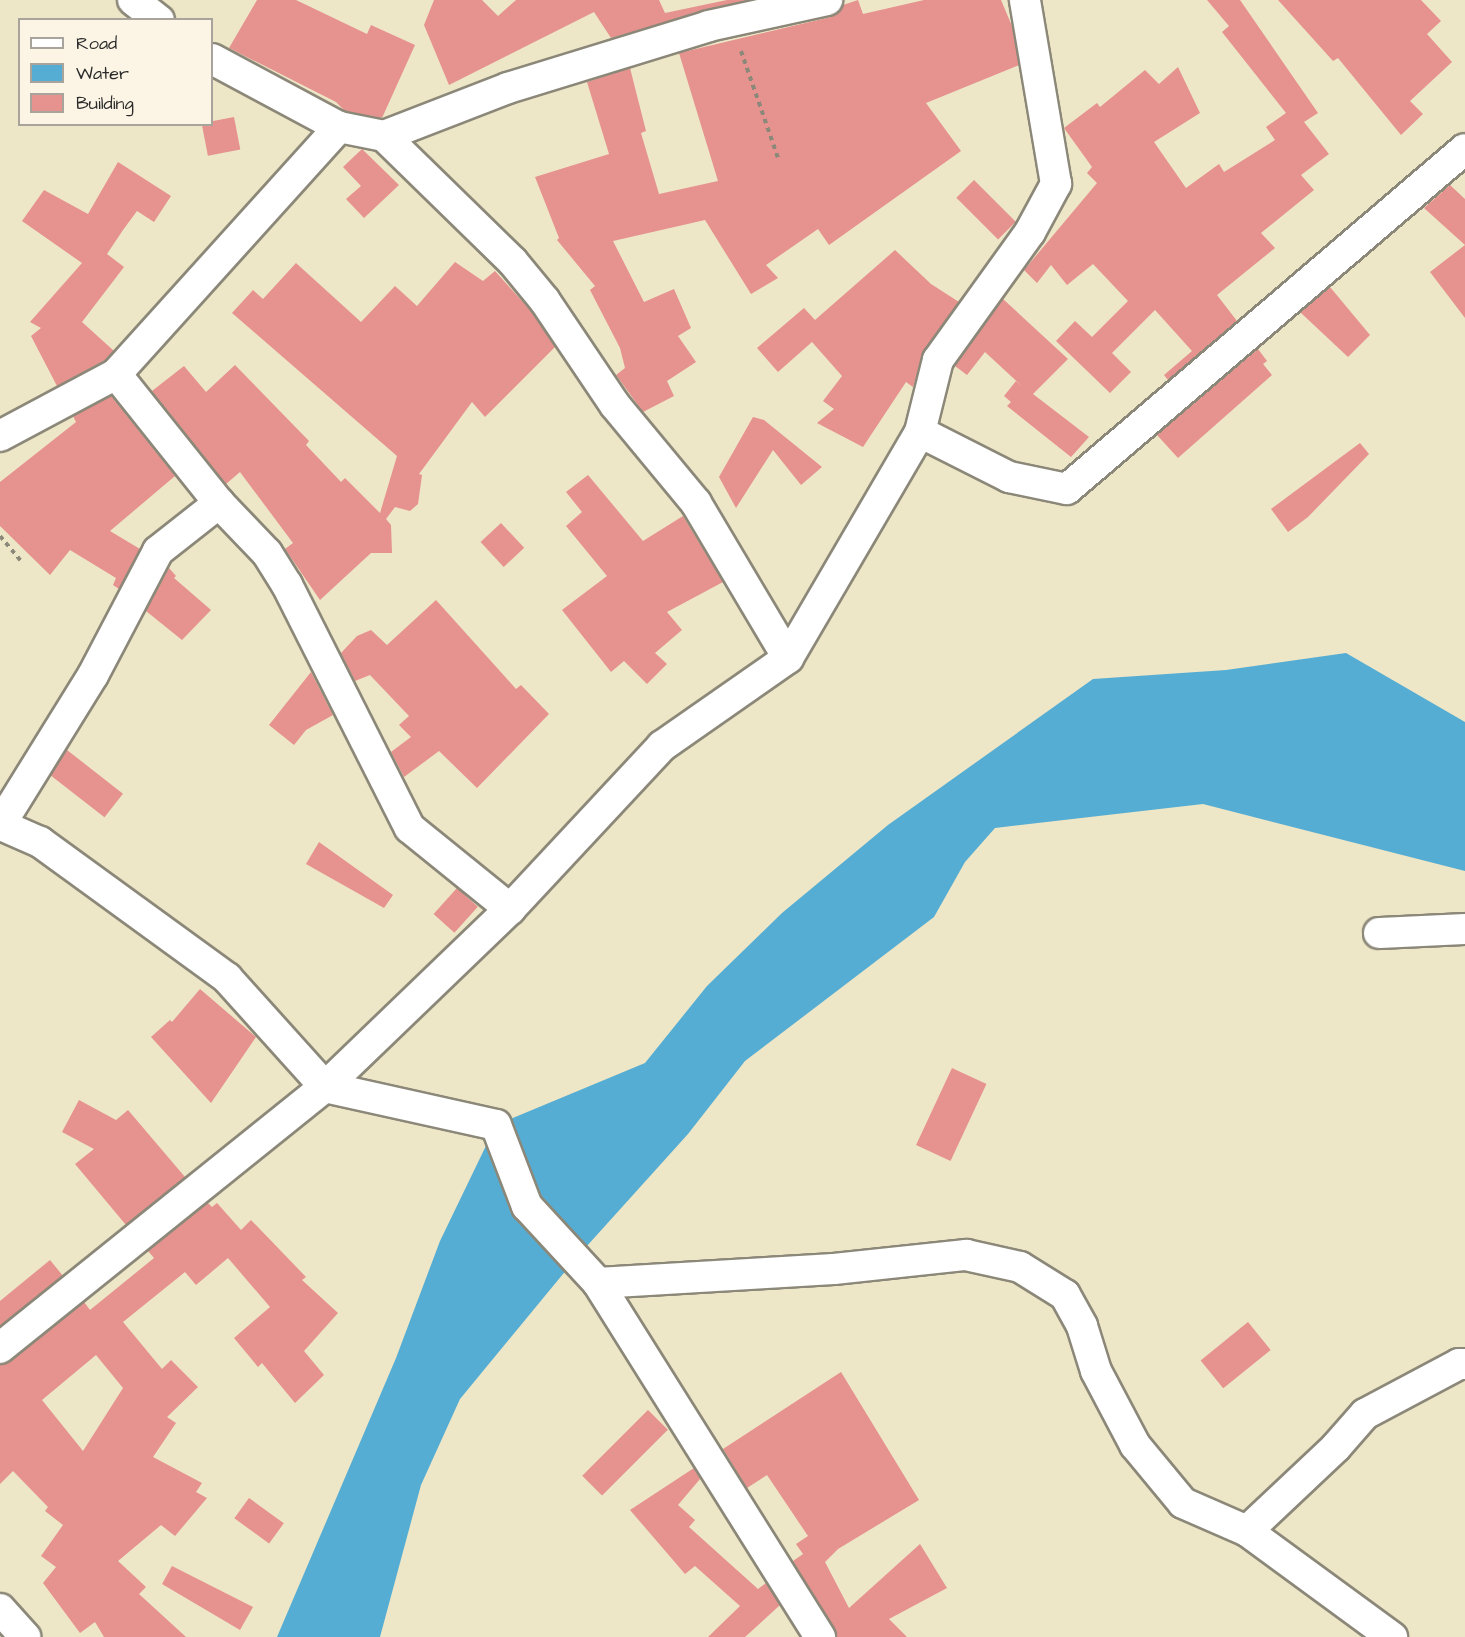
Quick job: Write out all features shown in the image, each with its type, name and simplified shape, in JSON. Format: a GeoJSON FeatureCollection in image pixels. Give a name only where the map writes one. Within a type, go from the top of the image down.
{"type":"FeatureCollection","features":[{"type":"Feature","properties":{"kind":"street"},"geometry":{"type":"LineString","coordinates":[[133,0],[156,18]]}},
{"type":"Feature","properties":{"kind":"street"},"geometry":{"type":"LineString","coordinates":[[213,61],[339,127],[384,136],[508,88],[731,22],[827,0]]}},
{"type":"Feature","properties":{"kind":"street"},"geometry":{"type":"LineString","coordinates":[[0,1348],[325,1087],[510,909],[662,746],[788,658],[920,432],[938,360],[1030,232],[1056,184],[1025,0]]}},
{"type":"Feature","properties":{"kind":"street"},"geometry":{"type":"LineString","coordinates":[[0,436],[116,374],[339,127]]}},
{"type":"Feature","properties":{"kind":"street"},"geometry":{"type":"LineString","coordinates":[[384,136],[513,262],[545,301],[615,405],[696,503],[788,658]]}},
{"type":"Feature","properties":{"kind":"street"},"geometry":{"type":"LineString","coordinates":[[920,432],[1009,477],[1067,489],[1465,149]]}},
{"type":"Feature","properties":{"kind":"street"},"geometry":{"type":"LineString","coordinates":[[116,374],[219,503],[267,553],[287,585],[410,828],[510,909]]}},
{"type":"Feature","properties":{"kind":"street"},"geometry":{"type":"LineString","coordinates":[[219,503],[158,551],[93,675],[0,825],[40,842],[226,978],[325,1087],[496,1125],[527,1206],[598,1283],[820,1637]]}},
{"type":"Feature","properties":{"kind":"street"},"geometry":{"type":"LineString","coordinates":[[1379,933],[1465,929]]}},
{"type":"Feature","properties":{"kind":"street"},"geometry":{"type":"LineString","coordinates":[[598,1283],[834,1269],[966,1255],[1020,1267],[1065,1295],[1082,1326],[1096,1371],[1135,1445],[1183,1503],[1247,1531],[1392,1637]]}},
{"type":"Feature","properties":{"kind":"street"},"geometry":{"type":"LineString","coordinates":[[1247,1531],[1336,1447],[1365,1414],[1459,1364],[1465,1364]]}},
{"type":"Feature","properties":{"kind":"street"},"geometry":{"type":"LineString","coordinates":[[0,1608],[25,1637]]}},
{"type":"Feature","properties":{"kind":"path"},"geometry":{"type":"LineString","coordinates":[[731,22],[779,161]]}},
{"type":"Feature","properties":{"kind":"path"},"geometry":{"type":"LineString","coordinates":[[0,536],[21,561]]}},
{"type":"Feature","properties":{"kind":"water"},"geometry":{"type":"Polygon","coordinates":[[[1346,653],[1465,722],[1465,871],[1203,804],[995,828],[965,862],[934,917],[745,1061],[688,1134],[577,1257],[460,1399],[421,1485],[380,1637],[277,1637],[396,1358],[440,1241],[496,1125],[645,1063],[707,986],[782,913],[888,825],[1093,679],[1226,670],[1346,653]]]}},
{"type":"Feature","properties":{"kind":"building"},"geometry":{"type":"Polygon","coordinates":[[[257,0],[296,0],[367,34],[371,25],[415,45],[382,118],[345,111],[336,102],[229,48],[257,0]]]}},
{"type":"Feature","properties":{"kind":"building"},"geometry":{"type":"Polygon","coordinates":[[[434,0],[482,0],[498,16],[516,0],[659,0],[665,13],[727,0],[747,0],[611,38],[594,12],[449,85],[424,25],[434,0]]]}},
{"type":"Feature","properties":{"kind":"building"},"geometry":{"type":"Polygon","coordinates":[[[858,0],[863,14],[924,0],[1001,0],[1012,26],[1019,65],[926,103],[961,151],[829,245],[818,229],[766,265],[778,278],[751,294],[705,220],[613,241],[644,302],[674,289],[691,328],[678,336],[696,362],[667,381],[674,396],[643,412],[616,375],[625,368],[620,348],[590,290],[595,286],[557,240],[559,238],[535,177],[609,154],[587,82],[630,68],[646,131],[641,133],[659,194],[718,181],[679,53],[831,17],[843,5],[858,0]]]}},
{"type":"Feature","properties":{"kind":"building"},"geometry":{"type":"Polygon","coordinates":[[[1207,0],[1240,0],[1318,113],[1304,122],[1329,154],[1301,175],[1314,190],[1261,233],[1275,248],[1217,295],[1237,321],[1168,380],[1164,375],[1192,351],[1155,310],[1112,353],[1131,372],[1110,393],[1056,341],[1075,321],[1092,337],[1128,301],[1093,264],[1067,285],[1051,265],[1037,283],[1024,270],[1097,183],[1087,173],[1092,167],[1064,128],[1097,103],[1100,107],[1145,70],[1159,84],[1178,67],[1200,113],[1154,142],[1186,188],[1219,164],[1224,172],[1275,140],[1266,127],[1286,113],[1222,32],[1229,26],[1207,0]]]}},
{"type":"Feature","properties":{"kind":"building"},"geometry":{"type":"Polygon","coordinates":[[[1278,0],[1421,0],[1441,21],[1427,34],[1452,62],[1410,101],[1423,114],[1401,135],[1338,58],[1333,61],[1278,0]]]}},
{"type":"Feature","properties":{"kind":"building"},"geometry":{"type":"Polygon","coordinates":[[[234,117],[240,149],[208,156],[202,126],[213,126],[213,121],[234,117]]]}},
{"type":"Feature","properties":{"kind":"building"},"geometry":{"type":"Polygon","coordinates":[[[362,149],[399,185],[364,218],[346,199],[361,186],[343,167],[362,149]]]}},
{"type":"Feature","properties":{"kind":"building"},"geometry":{"type":"Polygon","coordinates":[[[118,162],[171,196],[154,222],[137,211],[107,254],[124,267],[82,322],[114,351],[105,360],[57,386],[31,336],[41,328],[30,322],[82,263],[22,221],[44,190],[88,214],[118,162]]]}},
{"type":"Feature","properties":{"kind":"building"},"geometry":{"type":"Polygon","coordinates":[[[974,180],[1016,222],[998,239],[956,198],[974,180]]]}},
{"type":"Feature","properties":{"kind":"building"},"geometry":{"type":"Polygon","coordinates":[[[1450,185],[1465,199],[1465,245],[1424,208],[1450,185]]]}},
{"type":"Feature","properties":{"kind":"building"},"geometry":{"type":"Polygon","coordinates":[[[1465,245],[1465,318],[1430,272],[1465,245]]]}},
{"type":"Feature","properties":{"kind":"building"},"geometry":{"type":"Polygon","coordinates":[[[895,250],[931,284],[959,302],[924,350],[913,387],[906,382],[863,447],[817,423],[834,409],[823,401],[842,376],[812,342],[778,372],[757,348],[804,308],[815,320],[895,250]]]}},
{"type":"Feature","properties":{"kind":"building"},"geometry":{"type":"Polygon","coordinates":[[[455,262],[483,281],[495,271],[531,311],[555,347],[485,417],[472,402],[419,474],[422,475],[418,504],[410,511],[395,507],[386,519],[391,525],[392,553],[371,553],[320,600],[285,549],[293,543],[240,472],[226,484],[152,391],[184,366],[206,392],[235,365],[309,441],[306,445],[341,482],[345,478],[380,513],[397,456],[232,313],[253,290],[263,299],[296,263],[361,322],[395,286],[417,306],[455,262]]]}},
{"type":"Feature","properties":{"kind":"building"},"geometry":{"type":"Polygon","coordinates":[[[1330,287],[1370,335],[1348,357],[1300,312],[1330,287]]]}},
{"type":"Feature","properties":{"kind":"building"},"geometry":{"type":"Polygon","coordinates":[[[1003,299],[1068,359],[1033,394],[1089,437],[1071,457],[1007,406],[1011,402],[1004,396],[1016,381],[1023,387],[985,352],[967,375],[955,366],[1003,299]]]}},
{"type":"Feature","properties":{"kind":"building"},"geometry":{"type":"Polygon","coordinates":[[[1258,349],[1267,361],[1263,364],[1272,375],[1178,458],[1157,435],[1258,349]]]}},
{"type":"Feature","properties":{"kind":"building"},"geometry":{"type":"Polygon","coordinates":[[[111,396],[175,476],[110,531],[140,549],[119,589],[113,585],[116,578],[70,550],[50,575],[0,526],[0,482],[76,422],[73,416],[111,396]]]}},
{"type":"Feature","properties":{"kind":"building"},"geometry":{"type":"Polygon","coordinates":[[[753,417],[764,420],[822,467],[801,485],[773,450],[736,508],[719,477],[753,417]]]}},
{"type":"Feature","properties":{"kind":"building"},"geometry":{"type":"Polygon","coordinates":[[[1360,443],[1369,454],[1308,517],[1288,532],[1271,509],[1360,443]]]}},
{"type":"Feature","properties":{"kind":"building"},"geometry":{"type":"Polygon","coordinates":[[[588,475],[643,541],[683,516],[723,582],[667,612],[682,630],[655,653],[667,664],[647,684],[624,661],[611,672],[562,610],[607,576],[566,526],[582,512],[566,492],[588,475]]]}},
{"type":"Feature","properties":{"kind":"building"},"geometry":{"type":"Polygon","coordinates":[[[501,523],[524,548],[504,567],[481,542],[501,523]]]}},
{"type":"Feature","properties":{"kind":"building"},"geometry":{"type":"Polygon","coordinates":[[[169,568],[176,576],[174,578],[211,610],[182,640],[146,611],[169,568]]]}},
{"type":"Feature","properties":{"kind":"building"},"geometry":{"type":"Polygon","coordinates":[[[436,600],[516,689],[521,685],[549,714],[477,788],[439,751],[404,777],[391,752],[411,737],[399,725],[409,716],[370,675],[355,681],[341,653],[357,636],[371,630],[387,645],[436,600]]]}},
{"type":"Feature","properties":{"kind":"building"},"geometry":{"type":"Polygon","coordinates":[[[311,672],[333,715],[306,730],[294,745],[269,725],[311,672]]]}},
{"type":"Feature","properties":{"kind":"building"},"geometry":{"type":"Polygon","coordinates":[[[67,750],[123,794],[104,817],[49,774],[67,750]]]}},
{"type":"Feature","properties":{"kind":"building"},"geometry":{"type":"Polygon","coordinates":[[[319,842],[393,895],[384,908],[306,864],[319,842]]]}},
{"type":"Feature","properties":{"kind":"building"},"geometry":{"type":"Polygon","coordinates":[[[457,888],[478,907],[454,933],[434,914],[457,888]]]}},
{"type":"Feature","properties":{"kind":"building"},"geometry":{"type":"Polygon","coordinates":[[[200,989],[256,1037],[211,1103],[151,1037],[170,1020],[172,1022],[200,989]]]}},
{"type":"Feature","properties":{"kind":"building"},"geometry":{"type":"Polygon","coordinates":[[[952,1068],[986,1084],[951,1161],[916,1145],[952,1068]]]}},
{"type":"Feature","properties":{"kind":"building"},"geometry":{"type":"Polygon","coordinates":[[[79,1100],[116,1120],[128,1110],[185,1177],[126,1225],[75,1164],[94,1149],[62,1132],[79,1100]]]}},
{"type":"Feature","properties":{"kind":"building"},"geometry":{"type":"Polygon","coordinates":[[[208,1203],[212,1207],[217,1203],[241,1230],[251,1220],[306,1277],[302,1280],[338,1313],[304,1351],[324,1375],[295,1403],[262,1363],[258,1367],[234,1338],[270,1307],[228,1258],[196,1285],[185,1272],[123,1322],[162,1369],[171,1360],[198,1387],[167,1417],[176,1423],[153,1457],[202,1483],[196,1492],[207,1498],[175,1536],[161,1525],[118,1561],[146,1587],[139,1594],[186,1637],[104,1637],[95,1622],[80,1633],[43,1583],[56,1567],[41,1556],[63,1525],[45,1511],[48,1507],[13,1471],[0,1484],[0,1365],[11,1361],[84,1302],[90,1310],[154,1258],[148,1251],[208,1203]],[[96,1355],[42,1400],[83,1451],[123,1388],[96,1355]]]}},
{"type":"Feature","properties":{"kind":"building"},"geometry":{"type":"Polygon","coordinates":[[[50,1260],[63,1276],[0,1326],[0,1301],[50,1260]]]}},
{"type":"Feature","properties":{"kind":"building"},"geometry":{"type":"Polygon","coordinates":[[[1248,1322],[1271,1350],[1223,1388],[1201,1360],[1248,1322]]]}},
{"type":"Feature","properties":{"kind":"building"},"geometry":{"type":"Polygon","coordinates":[[[841,1372],[919,1500],[838,1549],[825,1562],[849,1608],[920,1544],[947,1588],[889,1619],[907,1637],[837,1637],[793,1561],[803,1554],[796,1544],[808,1536],[767,1475],[747,1488],[723,1449],[841,1372]]]}},
{"type":"Feature","properties":{"kind":"building"},"geometry":{"type":"Polygon","coordinates":[[[648,1410],[668,1430],[602,1496],[582,1476],[648,1410]]]}},
{"type":"Feature","properties":{"kind":"building"},"geometry":{"type":"Polygon","coordinates":[[[694,1468],[700,1479],[678,1505],[695,1520],[689,1527],[758,1589],[766,1583],[780,1605],[745,1637],[708,1637],[740,1606],[695,1566],[685,1574],[630,1510],[694,1468]]]}},
{"type":"Feature","properties":{"kind":"building"},"geometry":{"type":"Polygon","coordinates":[[[249,1498],[284,1523],[269,1544],[234,1518],[249,1498]]]}},
{"type":"Feature","properties":{"kind":"building"},"geometry":{"type":"Polygon","coordinates":[[[172,1566],[253,1607],[240,1630],[162,1584],[172,1566]]]}}]}
